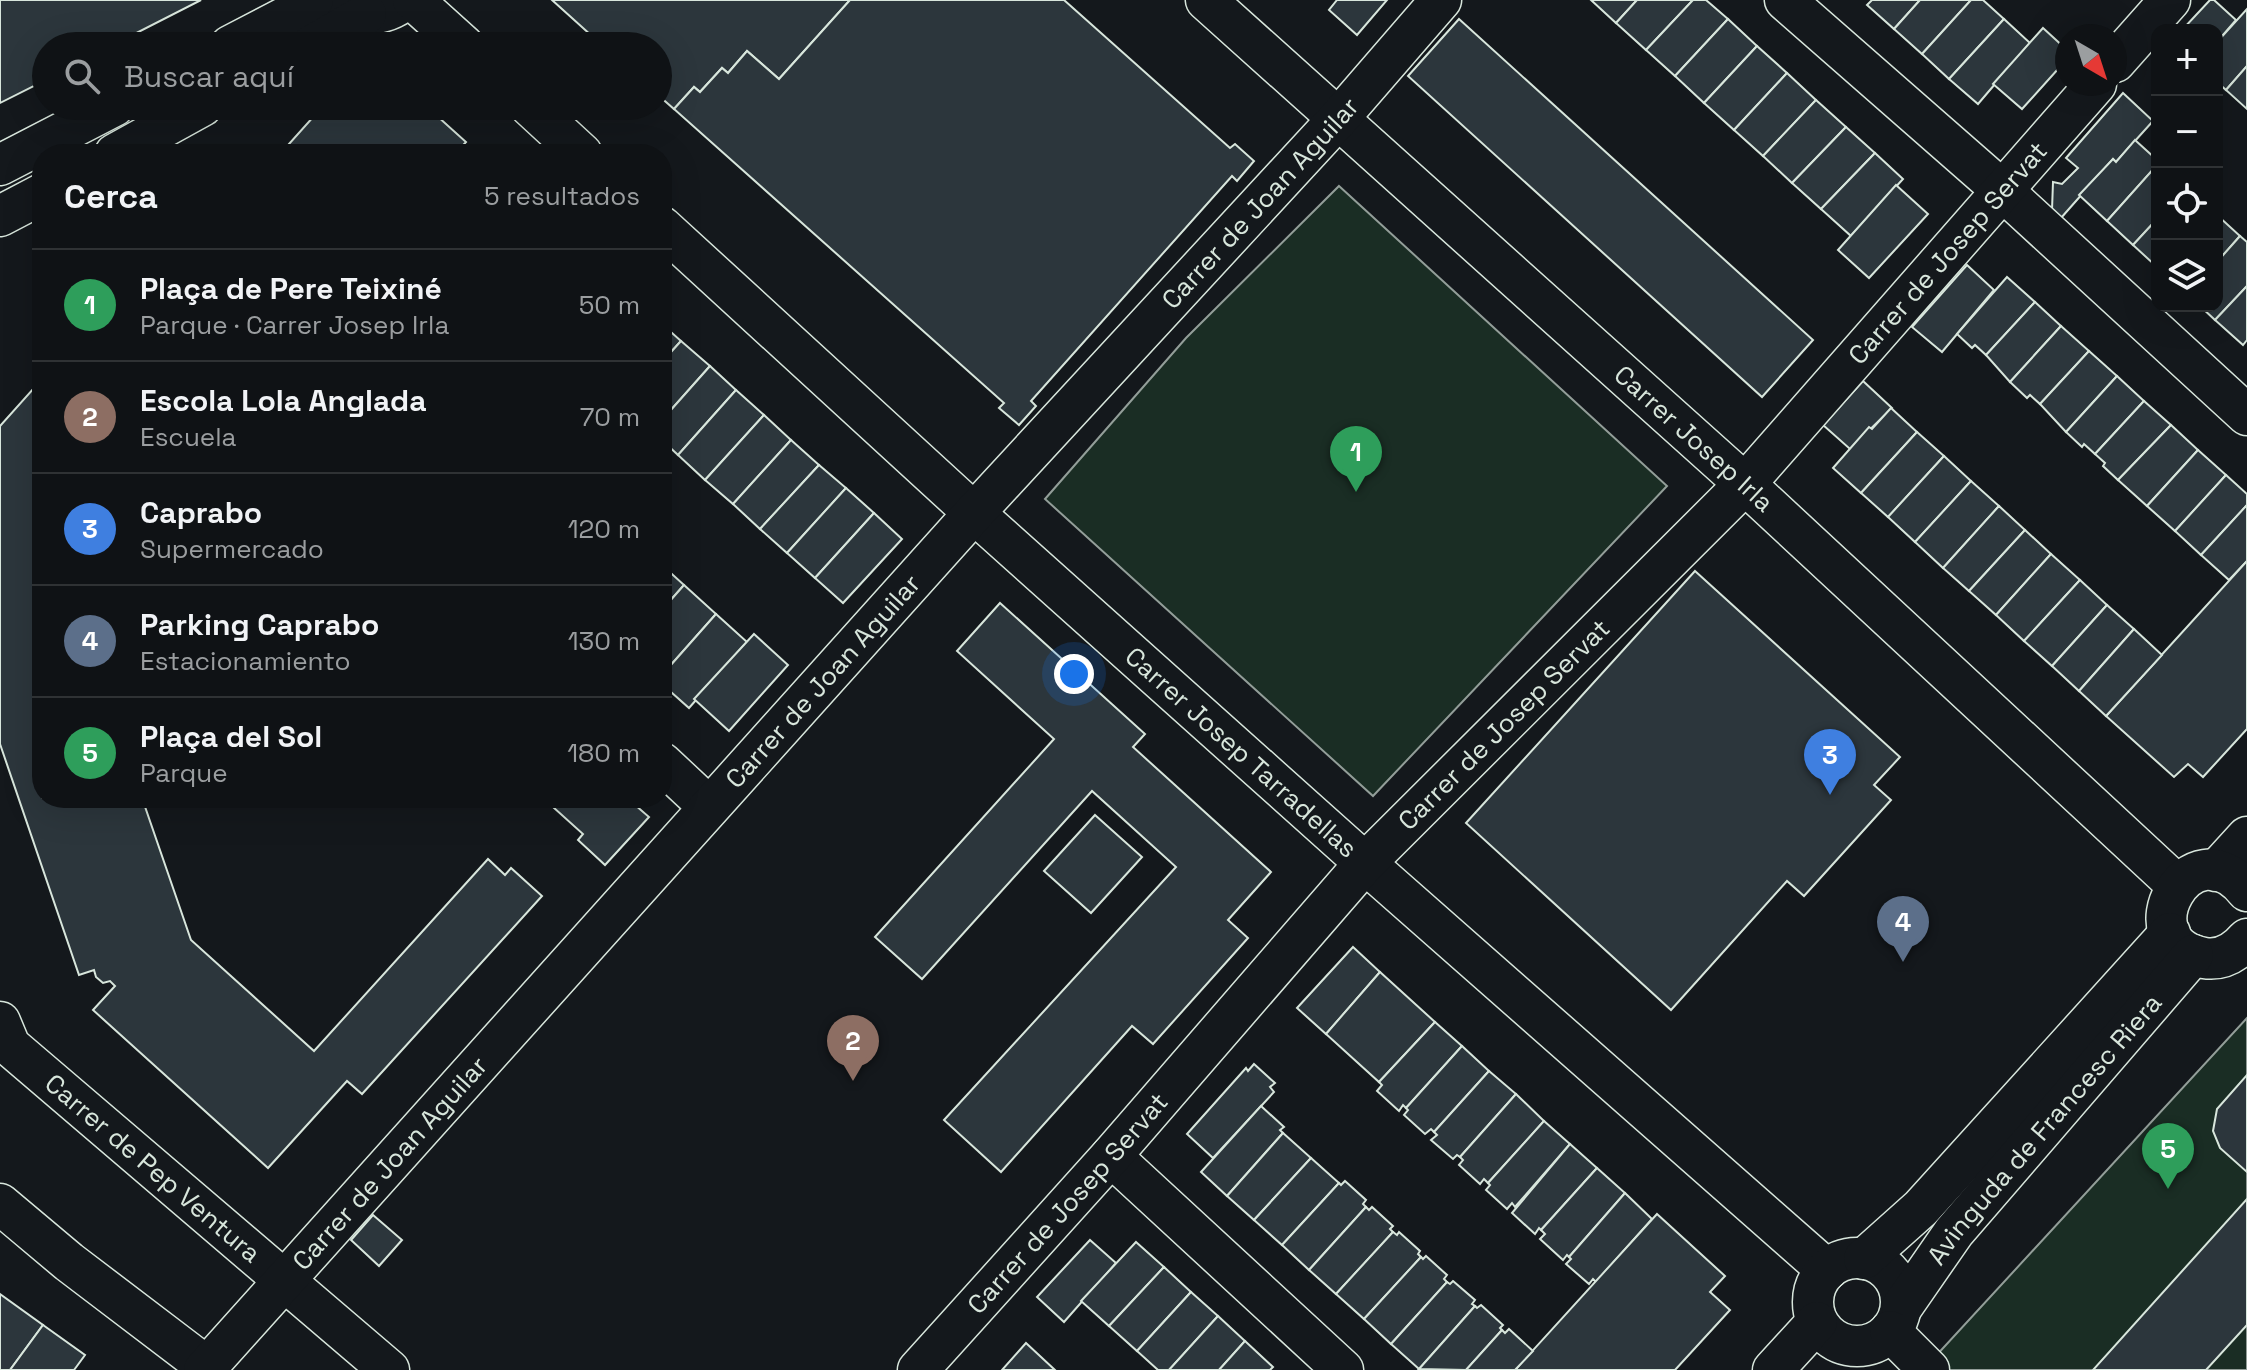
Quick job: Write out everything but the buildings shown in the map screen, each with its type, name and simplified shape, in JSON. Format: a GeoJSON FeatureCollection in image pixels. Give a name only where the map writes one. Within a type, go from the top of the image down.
{"type":"FeatureCollection","features":[{"type":"Feature","properties":{"kind":"street"},"geometry":{"type":"LineString","coordinates":[[257,32],[313,0]]}},
{"type":"Feature","properties":{"kind":"street"},"geometry":{"type":"LineString","coordinates":[[325,32],[351,7],[382,13],[405,0]]}},
{"type":"Feature","properties":{"kind":"street"},"geometry":{"type":"LineString","coordinates":[[413,0],[448,32]]}},
{"type":"Feature","properties":{"kind":"street","name":"Carrer Josep Irla"},"geometry":{"type":"LineString","coordinates":[[1206,0],[1745,484],[2177,885]]}},
{"type":"Feature","properties":{"kind":"street","name":"Carrer de Joan Aguilar"},"geometry":{"type":"LineString","coordinates":[[207,1369],[974,513],[1338,119],[1441,0]]}},
{"type":"Feature","properties":{"kind":"street"},"geometry":{"type":"LineString","coordinates":[[1785,0],[2003,191],[2247,415]]}},
{"type":"Feature","properties":{"kind":"street"},"geometry":{"type":"LineString","coordinates":[[2127,48],[2170,0]]}},
{"type":"Feature","properties":{"kind":"street","name":"Carrer de Josep Servat"},"geometry":{"type":"LineString","coordinates":[[918,1370],[1111,1156],[1365,863],[1745,484],[2086,96]]}},
{"type":"Feature","properties":{"kind":"street"},"geometry":{"type":"LineString","coordinates":[[41,144],[87,120]]}},
{"type":"Feature","properties":{"kind":"street"},"geometry":{"type":"LineString","coordinates":[[133,144],[177,120]]}},
{"type":"Feature","properties":{"kind":"street"},"geometry":{"type":"LineString","coordinates":[[545,120],[571,144]]}},
{"type":"Feature","properties":{"kind":"street"},"geometry":{"type":"LineString","coordinates":[[0,165],[32,148]]}},
{"type":"Feature","properties":{"kind":"street"},"geometry":{"type":"LineString","coordinates":[[0,216],[32,199]]}},
{"type":"Feature","properties":{"kind":"street","name":"Carrer Josep Tarradellas"},"geometry":{"type":"LineString","coordinates":[[672,236],[974,513],[1365,863],[1846,1264]]}},
{"type":"Feature","properties":{"kind":"street"},"geometry":{"type":"LineString","coordinates":[[672,772],[709,807]]}},
{"type":"Feature","properties":{"kind":"street"},"geometry":{"type":"LineString","coordinates":[[2247,837],[2232,881],[2202,871],[2188,876],[2177,885],[2169,898],[2166,912],[2182,944],[2217,958],[2238,949],[2247,941]]}},
{"type":"Feature","properties":{"kind":"street","name":"Avinguda de Francesc Riera"},"geometry":{"type":"LineString","coordinates":[[1846,1264],[1921,1208],[2182,944]]}},
{"type":"Feature","properties":{"kind":"street","name":"Avinguda de Francesc Riera"},"geometry":{"type":"LineString","coordinates":[[1872,1339],[2182,944]]}},
{"type":"Feature","properties":{"kind":"street","name":"Carrer de Pep Ventura"},"geometry":{"type":"LineString","coordinates":[[0,1022],[10,1046],[389,1370]]}},
{"type":"Feature","properties":{"kind":"street"},"geometry":{"type":"LineString","coordinates":[[1111,1156],[1343,1370]]}},
{"type":"Feature","properties":{"kind":"street"},"geometry":{"type":"LineString","coordinates":[[0,1204],[207,1369]]}},
{"type":"Feature","properties":{"kind":"street"},"geometry":{"type":"LineString","coordinates":[[1872,1339],[1901,1293],[1888,1270],[1877,1262],[1846,1264],[1814,1294],[1813,1308],[1817,1322],[1833,1340],[1872,1339],[1929,1370]]}},
{"type":"Feature","properties":{"kind":"street"},"geometry":{"type":"LineString","coordinates":[[1773,1370],[1817,1322]]}},
{"type":"Feature","properties":{"kind":"green space"},"geometry":{"type":"Polygon","coordinates":[[[1339,186],[1667,486],[1373,796],[1045,499],[1186,338],[1339,186]]]}},
{"type":"Feature","properties":{"kind":"green space"},"geometry":{"type":"Polygon","coordinates":[[[2247,1018],[2247,1370],[1944,1370],[1933,1359],[2247,1018]]]}},
{"type":"Feature","properties":{"kind":"place","name":"Plaça de Pere Teixiné"},"geometry":{"type":"Point","coordinates":[1356,492]}},
{"type":"Feature","properties":{"kind":"place","name":"Caprabo"},"geometry":{"type":"Point","coordinates":[1830,795]}},
{"type":"Feature","properties":{"kind":"place","name":"Parking Caprabo"},"geometry":{"type":"Point","coordinates":[1903,962]}},
{"type":"Feature","properties":{"kind":"place","name":"Escola Lola Anglada"},"geometry":{"type":"Point","coordinates":[853,1081]}},
{"type":"Feature","properties":{"kind":"place","name":"Plaça del Sol"},"geometry":{"type":"Point","coordinates":[2168,1189]}}]}
